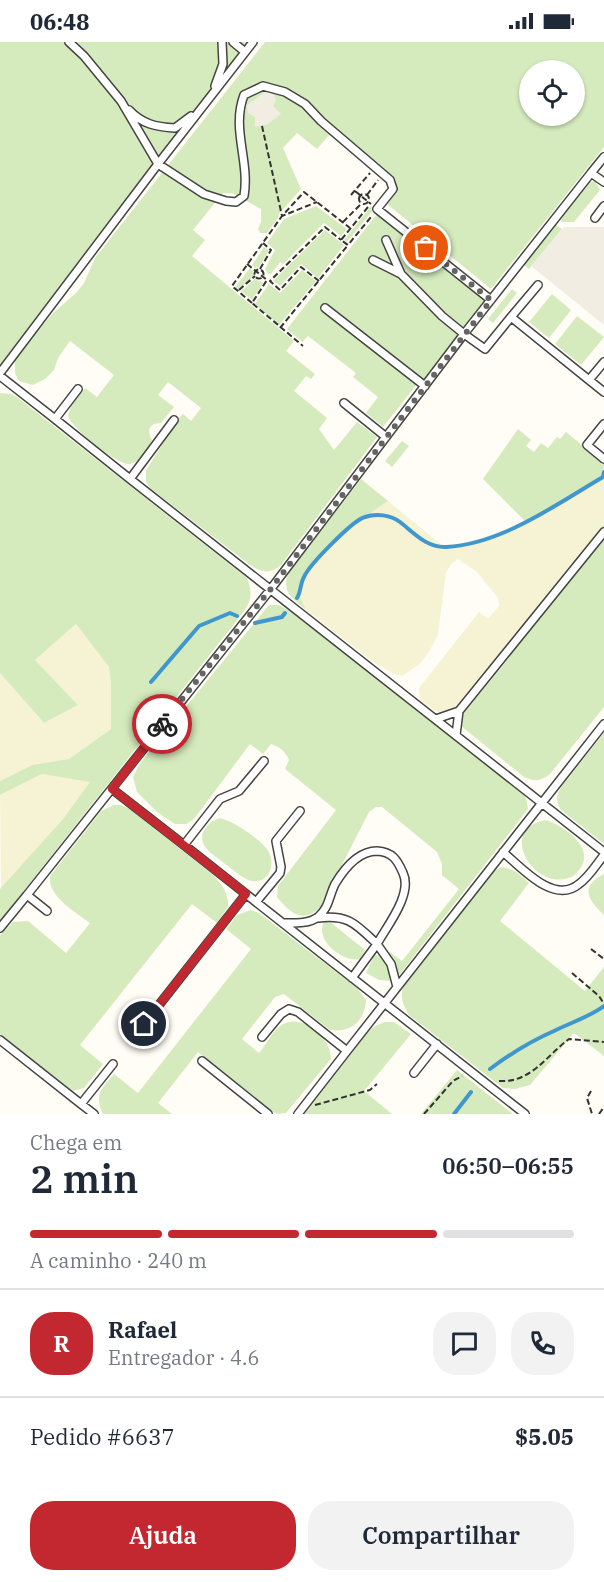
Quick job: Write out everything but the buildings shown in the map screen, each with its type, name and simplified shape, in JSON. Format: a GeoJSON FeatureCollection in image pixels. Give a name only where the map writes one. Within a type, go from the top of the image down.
{"type":"FeatureCollection","features":[{"type":"Feature","properties":{"kind":"lane"},"geometry":{"type":"LineString","coordinates":[[69,42],[84,56],[138,119],[155,127],[175,128],[207,101],[217,83],[223,64],[222,42]]}},
{"type":"Feature","properties":{"kind":"lane"},"geometry":{"type":"LineString","coordinates":[[233,42],[245,52]]}},
{"type":"Feature","properties":{"kind":"lane"},"geometry":{"type":"LineString","coordinates":[[253,42],[0,374],[604,854],[580,884],[570,890],[560,891],[536,879],[503,852]]}},
{"type":"Feature","properties":{"kind":"lane"},"geometry":{"type":"LineString","coordinates":[[121,101],[158,164],[204,194],[236,202],[244,196],[247,180],[238,126],[240,106],[244,95],[263,86],[285,92],[305,104],[321,122],[390,180],[393,189],[372,205],[491,300]]}},
{"type":"Feature","properties":{"kind":"lane"},"geometry":{"type":"LineString","coordinates":[[0,928],[270,590],[491,300],[604,157]]}},
{"type":"Feature","properties":{"kind":"lane"},"geometry":{"type":"LineString","coordinates":[[591,173],[604,183]]}},
{"type":"Feature","properties":{"kind":"lane"},"geometry":{"type":"LineString","coordinates":[[594,218],[604,207]]}},
{"type":"Feature","properties":{"kind":"lane"},"geometry":{"type":"LineString","coordinates":[[386,240],[401,274]]}},
{"type":"Feature","properties":{"kind":"lane"},"geometry":{"type":"LineString","coordinates":[[373,260],[401,274],[442,316],[485,349],[537,285]]}},
{"type":"Feature","properties":{"kind":"lane"},"geometry":{"type":"LineString","coordinates":[[325,308],[425,386]]}},
{"type":"Feature","properties":{"kind":"lane"},"geometry":{"type":"LineString","coordinates":[[511,317],[604,392]]}},
{"type":"Feature","properties":{"kind":"lane"},"geometry":{"type":"LineString","coordinates":[[590,380],[604,362]]}},
{"type":"Feature","properties":{"kind":"lane"},"geometry":{"type":"LineString","coordinates":[[55,419],[78,389]]}},
{"type":"Feature","properties":{"kind":"lane"},"geometry":{"type":"LineString","coordinates":[[344,403],[386,437]]}},
{"type":"Feature","properties":{"kind":"lane"},"geometry":{"type":"LineString","coordinates":[[130,479],[174,420]]}},
{"type":"Feature","properties":{"kind":"lane"},"geometry":{"type":"LineString","coordinates":[[604,424],[587,445],[604,459]]}},
{"type":"Feature","properties":{"kind":"lane"},"geometry":{"type":"LineString","coordinates":[[436,719],[459,711],[604,532]]}},
{"type":"Feature","properties":{"kind":"lane"},"geometry":{"type":"LineString","coordinates":[[456,735],[459,711]]}},
{"type":"Feature","properties":{"kind":"lane"},"geometry":{"type":"LineString","coordinates":[[298,1114],[604,724]]}},
{"type":"Feature","properties":{"kind":"lane"},"geometry":{"type":"LineString","coordinates":[[184,845],[220,799],[239,791],[264,761]]}},
{"type":"Feature","properties":{"kind":"lane"},"geometry":{"type":"LineString","coordinates":[[112,789],[525,1114]]}},
{"type":"Feature","properties":{"kind":"lane"},"geometry":{"type":"LineString","coordinates":[[256,902],[280,873],[276,841],[300,811]]}},
{"type":"Feature","properties":{"kind":"lane"},"geometry":{"type":"LineString","coordinates":[[318,918],[328,906],[335,885],[353,860],[370,851],[387,852],[397,860],[405,878],[403,899],[377,944],[352,978]]}},
{"type":"Feature","properties":{"kind":"lane"},"geometry":{"type":"LineString","coordinates":[[144,1024],[246,894]]}},
{"type":"Feature","properties":{"kind":"lane"},"geometry":{"type":"LineString","coordinates":[[27,895],[47,911]]}},
{"type":"Feature","properties":{"kind":"lane"},"geometry":{"type":"LineString","coordinates":[[282,923],[303,923],[334,916],[355,922],[377,944],[391,964],[397,987]]}},
{"type":"Feature","properties":{"kind":"lane"},"geometry":{"type":"LineString","coordinates":[[262,1037],[281,1014],[289,1009],[298,1012],[347,1051]]}},
{"type":"Feature","properties":{"kind":"lane"},"geometry":{"type":"LineString","coordinates":[[0,1040],[94,1114]]}},
{"type":"Feature","properties":{"kind":"lane"},"geometry":{"type":"LineString","coordinates":[[414,1073],[437,1044]]}},
{"type":"Feature","properties":{"kind":"lane"},"geometry":{"type":"LineString","coordinates":[[202,1061],[268,1114]]}},
{"type":"Feature","properties":{"kind":"lane"},"geometry":{"type":"LineString","coordinates":[[81,1104],[113,1064]]}},
{"type":"Feature","properties":{"kind":"path"},"geometry":{"type":"LineString","coordinates":[[262,126],[282,216]]}},
{"type":"Feature","properties":{"kind":"path"},"geometry":{"type":"LineString","coordinates":[[351,195],[369,173]]}},
{"type":"Feature","properties":{"kind":"path"},"geometry":{"type":"LineString","coordinates":[[361,196],[367,195],[383,173]]}},
{"type":"Feature","properties":{"kind":"path"},"geometry":{"type":"LineString","coordinates":[[355,191],[372,205]]}},
{"type":"Feature","properties":{"kind":"path"},"geometry":{"type":"LineString","coordinates":[[303,346],[232,286],[282,216],[304,192],[350,228]]}},
{"type":"Feature","properties":{"kind":"path"},"geometry":{"type":"LineString","coordinates":[[367,195],[372,205]]}},
{"type":"Feature","properties":{"kind":"path"},"geometry":{"type":"LineString","coordinates":[[361,196],[362,203]]}},
{"type":"Feature","properties":{"kind":"path"},"geometry":{"type":"LineString","coordinates":[[282,216],[316,202]]}},
{"type":"Feature","properties":{"kind":"path"},"geometry":{"type":"LineString","coordinates":[[362,203],[372,205]]}},
{"type":"Feature","properties":{"kind":"path"},"geometry":{"type":"LineString","coordinates":[[343,222],[362,203]]}},
{"type":"Feature","properties":{"kind":"path"},"geometry":{"type":"LineString","coordinates":[[341,240],[372,205]]}},
{"type":"Feature","properties":{"kind":"path"},"geometry":{"type":"LineString","coordinates":[[280,328],[348,245],[372,205]]}},
{"type":"Feature","properties":{"kind":"path"},"geometry":{"type":"LineString","coordinates":[[319,281],[301,267],[280,290],[270,281],[325,227],[348,245]]}},
{"type":"Feature","properties":{"kind":"path"},"geometry":{"type":"LineString","coordinates":[[256,271],[260,269],[271,250],[263,243]]}},
{"type":"Feature","properties":{"kind":"path"},"geometry":{"type":"LineString","coordinates":[[247,264],[267,280],[252,303]]}},
{"type":"Feature","properties":{"kind":"path"},"geometry":{"type":"LineString","coordinates":[[260,269],[264,272],[263,277]]}},
{"type":"Feature","properties":{"kind":"path"},"geometry":{"type":"LineString","coordinates":[[238,291],[255,276],[256,271]]}},
{"type":"Feature","properties":{"kind":"path"},"geometry":{"type":"LineString","coordinates":[[255,276],[259,279],[263,277]]}},
{"type":"Feature","properties":{"kind":"path"},"geometry":{"type":"LineString","coordinates":[[591,949],[604,959]]}},
{"type":"Feature","properties":{"kind":"path"},"geometry":{"type":"LineString","coordinates":[[572,973],[599,996],[604,1004]]}},
{"type":"Feature","properties":{"kind":"path"},"geometry":{"type":"LineString","coordinates":[[484,1081],[506,1082],[526,1076],[569,1038],[604,1042]]}},
{"type":"Feature","properties":{"kind":"path"},"geometry":{"type":"LineString","coordinates":[[424,1114],[453,1081],[470,1071]]}},
{"type":"Feature","properties":{"kind":"path"},"geometry":{"type":"LineString","coordinates":[[305,1105],[320,1104],[370,1090],[376,1084]]}},
{"type":"Feature","properties":{"kind":"path"},"geometry":{"type":"LineString","coordinates":[[591,1091],[586,1098],[592,1114]]}},
{"type":"Feature","properties":{"kind":"path"},"geometry":{"type":"LineString","coordinates":[[598,1114],[604,1107]]}},
{"type":"Feature","properties":{"kind":"shaded area"},"geometry":{"type":"Polygon","coordinates":[[[269,92],[275,96],[276,101],[273,106],[281,114],[268,124],[255,127],[255,117],[248,113],[247,105],[269,92]]]}},
{"type":"Feature","properties":{"kind":"shaded area"},"geometry":{"type":"Polygon","coordinates":[[[564,227],[604,227],[604,325],[531,266],[564,227]]]}},
{"type":"Feature","properties":{"kind":"shaded area"},"geometry":{"type":"Polygon","coordinates":[[[604,472],[604,524],[460,704],[450,710],[442,713],[435,711],[420,700],[419,688],[479,612],[488,619],[499,606],[498,598],[477,572],[458,559],[451,564],[446,573],[438,634],[420,664],[402,676],[376,664],[306,610],[299,595],[304,576],[346,530],[388,501],[444,547],[461,545],[482,540],[526,522],[603,477],[604,472]]]}},
{"type":"Feature","properties":{"kind":"shaded area"},"geometry":{"type":"Polygon","coordinates":[[[76,624],[109,667],[111,729],[69,759],[32,765],[0,781],[0,673],[44,723],[78,705],[35,660],[76,624]]]}},
{"type":"Feature","properties":{"kind":"shaded area"},"geometry":{"type":"Polygon","coordinates":[[[42,774],[91,782],[63,819],[1,889],[0,795],[42,774]]]}},
{"type":"Feature","properties":{"kind":"green space"},"geometry":{"type":"Polygon","coordinates":[[[0,42],[253,42],[0,373],[0,42]]]}},
{"type":"Feature","properties":{"kind":"green space"},"geometry":{"type":"Polygon","coordinates":[[[265,42],[604,42],[604,147],[491,289],[387,204],[398,191],[329,135],[317,149],[297,133],[283,148],[301,189],[279,214],[267,233],[260,233],[258,229],[261,222],[261,209],[232,193],[223,193],[193,230],[205,240],[192,256],[294,341],[286,351],[315,374],[311,379],[306,376],[294,391],[327,418],[319,429],[334,450],[357,422],[377,437],[281,565],[273,570],[262,571],[250,565],[150,488],[146,482],[146,470],[179,418],[183,414],[191,421],[201,408],[168,382],[158,395],[174,407],[161,423],[154,424],[150,428],[149,433],[152,440],[141,458],[130,464],[116,459],[96,445],[77,428],[68,416],[71,406],[85,388],[97,397],[114,375],[70,341],[58,358],[54,370],[45,379],[33,385],[19,381],[15,373],[15,358],[53,313],[84,283],[95,258],[265,42]]]}},
{"type":"Feature","properties":{"kind":"green space"},"geometry":{"type":"Polygon","coordinates":[[[595,181],[600,190],[574,222],[563,222],[559,219],[590,182],[595,181]]]}},
{"type":"Feature","properties":{"kind":"green space"},"geometry":{"type":"Polygon","coordinates":[[[316,206],[347,229],[341,236],[324,223],[283,264],[280,262],[271,274],[268,274],[265,269],[275,250],[267,243],[284,219],[316,206]]]}},
{"type":"Feature","properties":{"kind":"green space"},"geometry":{"type":"Polygon","coordinates":[[[371,206],[374,209],[347,242],[344,240],[371,206]]]}},
{"type":"Feature","properties":{"kind":"green space"},"geometry":{"type":"Polygon","coordinates":[[[377,214],[485,300],[423,381],[421,379],[383,427],[366,413],[378,397],[353,377],[356,373],[308,336],[302,342],[287,329],[377,214]]]}},
{"type":"Feature","properties":{"kind":"green space"},"geometry":{"type":"Polygon","coordinates":[[[555,224],[562,229],[529,269],[523,264],[555,224]]]}},
{"type":"Feature","properties":{"kind":"green space"},"geometry":{"type":"Polygon","coordinates":[[[325,230],[344,245],[318,278],[301,264],[280,286],[273,281],[325,230]]]}},
{"type":"Feature","properties":{"kind":"green space"},"geometry":{"type":"Polygon","coordinates":[[[264,247],[269,250],[259,267],[255,268],[252,265],[264,247]]]}},
{"type":"Feature","properties":{"kind":"green space"},"geometry":{"type":"Polygon","coordinates":[[[250,268],[254,276],[238,290],[235,287],[250,268]]]}},
{"type":"Feature","properties":{"kind":"green space"},"geometry":{"type":"Polygon","coordinates":[[[302,270],[316,281],[279,325],[255,304],[269,284],[280,293],[302,270]]]}},
{"type":"Feature","properties":{"kind":"green space"},"geometry":{"type":"Polygon","coordinates":[[[255,279],[263,283],[252,300],[241,291],[255,279]]]}},
{"type":"Feature","properties":{"kind":"green space"},"geometry":{"type":"Polygon","coordinates":[[[512,289],[517,293],[493,323],[488,319],[512,289]]]}},
{"type":"Feature","properties":{"kind":"green space"},"geometry":{"type":"Polygon","coordinates":[[[552,294],[571,310],[549,338],[529,322],[552,294]]]}},
{"type":"Feature","properties":{"kind":"green space"},"geometry":{"type":"Polygon","coordinates":[[[577,316],[604,337],[581,365],[555,344],[577,316]]]}},
{"type":"Feature","properties":{"kind":"green space"},"geometry":{"type":"Polygon","coordinates":[[[0,393],[17,397],[247,578],[250,594],[245,610],[0,921],[0,889],[63,819],[90,782],[42,774],[0,795],[0,781],[32,765],[69,759],[111,729],[111,684],[109,667],[76,624],[35,660],[78,705],[44,723],[0,673],[0,393]]]}},
{"type":"Feature","properties":{"kind":"green space"},"geometry":{"type":"Polygon","coordinates":[[[518,429],[531,440],[526,446],[534,452],[541,443],[548,448],[557,437],[560,439],[566,432],[604,463],[603,477],[526,522],[483,479],[518,429]]]}},
{"type":"Feature","properties":{"kind":"green space"},"geometry":{"type":"Polygon","coordinates":[[[402,441],[409,446],[392,467],[385,461],[402,441]]]}},
{"type":"Feature","properties":{"kind":"green space"},"geometry":{"type":"Polygon","coordinates":[[[361,479],[388,501],[346,530],[304,576],[299,595],[306,610],[288,592],[287,575],[361,479]]]}},
{"type":"Feature","properties":{"kind":"green space"},"geometry":{"type":"Polygon","coordinates":[[[604,524],[604,707],[550,774],[541,779],[531,780],[524,777],[461,726],[463,714],[510,657],[503,651],[604,524]]]}},
{"type":"Feature","properties":{"kind":"green space"},"geometry":{"type":"Polygon","coordinates":[[[269,605],[279,605],[291,612],[520,790],[526,798],[528,809],[400,974],[391,981],[379,980],[366,973],[374,956],[390,952],[402,961],[459,889],[442,875],[442,864],[437,852],[382,807],[376,807],[369,812],[321,906],[315,912],[303,916],[292,912],[277,897],[278,886],[336,810],[285,769],[289,760],[280,748],[271,744],[263,754],[250,744],[194,819],[186,824],[175,824],[157,812],[137,792],[133,777],[140,763],[269,605]]]}},
{"type":"Feature","properties":{"kind":"green space"},"geometry":{"type":"Polygon","coordinates":[[[604,733],[604,844],[561,810],[557,798],[562,786],[604,733]]]}},
{"type":"Feature","properties":{"kind":"green space"},"geometry":{"type":"Polygon","coordinates":[[[114,805],[130,809],[213,875],[224,890],[228,907],[217,923],[192,904],[80,1045],[103,1064],[84,1088],[73,1091],[0,1034],[0,935],[13,922],[28,921],[66,953],[90,923],[58,897],[50,883],[50,876],[101,811],[114,805]]]}},
{"type":"Feature","properties":{"kind":"green space"},"geometry":{"type":"Polygon","coordinates":[[[220,818],[244,830],[266,848],[271,865],[264,879],[252,881],[245,878],[207,849],[202,839],[204,830],[220,818]]]}},
{"type":"Feature","properties":{"kind":"green space"},"geometry":{"type":"Polygon","coordinates":[[[546,820],[561,827],[581,846],[584,854],[583,862],[572,877],[555,879],[543,875],[526,857],[522,845],[524,835],[531,826],[546,820]]]}},
{"type":"Feature","properties":{"kind":"green space"},"geometry":{"type":"Polygon","coordinates":[[[502,867],[517,872],[529,883],[500,921],[585,991],[604,967],[604,1056],[574,1033],[530,1085],[515,1089],[503,1088],[409,1015],[402,998],[403,987],[493,871],[502,867]]]}},
{"type":"Feature","properties":{"kind":"green space"},"geometry":{"type":"Polygon","coordinates":[[[604,874],[604,915],[590,899],[589,889],[596,879],[604,874]]]}},
{"type":"Feature","properties":{"kind":"green space"},"geometry":{"type":"Polygon","coordinates":[[[251,910],[259,913],[357,988],[366,1000],[360,1020],[344,1030],[330,1030],[284,994],[275,997],[242,1039],[259,1053],[280,1026],[288,1022],[297,1022],[305,1024],[320,1035],[326,1042],[331,1059],[286,1113],[273,1112],[198,1052],[158,1103],[172,1114],[103,1114],[99,1101],[100,1092],[114,1074],[138,1093],[251,949],[226,929],[237,915],[251,910]]]}},
{"type":"Feature","properties":{"kind":"green space"},"geometry":{"type":"Polygon","coordinates":[[[329,921],[365,950],[360,959],[339,954],[327,943],[322,929],[324,922],[329,921]]]}},
{"type":"Feature","properties":{"kind":"green space"},"geometry":{"type":"Polygon","coordinates":[[[385,1022],[394,1022],[411,1034],[364,1091],[392,1114],[305,1114],[367,1033],[375,1026],[385,1022]]]}},
{"type":"Feature","properties":{"kind":"green space"},"geometry":{"type":"Polygon","coordinates":[[[457,1070],[513,1114],[421,1114],[457,1070]]]}},
{"type":"Feature","properties":{"kind":"waterway"},"geometry":{"type":"LineString","coordinates":[[297,598],[304,577],[314,563],[342,534],[365,517],[388,516],[400,522],[421,539],[439,547],[467,544],[488,539],[528,521],[603,477],[604,472]]}},
{"type":"Feature","properties":{"kind":"waterway"},"geometry":{"type":"LineString","coordinates":[[151,682],[199,626],[230,613],[237,616]]}},
{"type":"Feature","properties":{"kind":"waterway"},"geometry":{"type":"LineString","coordinates":[[255,623],[282,617],[285,613]]}},
{"type":"Feature","properties":{"kind":"waterway"},"geometry":{"type":"LineString","coordinates":[[490,1069],[529,1043],[586,1017],[604,1006]]}},
{"type":"Feature","properties":{"kind":"waterway"},"geometry":{"type":"LineString","coordinates":[[454,1114],[471,1092]]}},
{"type":"Feature","properties":{"kind":"way so far"},"geometry":{"type":"LineString","coordinates":[[162,724],[270,590],[491,300],[426,248]]}},
{"type":"Feature","properties":{"kind":"route"},"geometry":{"type":"LineString","coordinates":[[144,1024],[246,894],[112,789],[162,724]]}}]}
